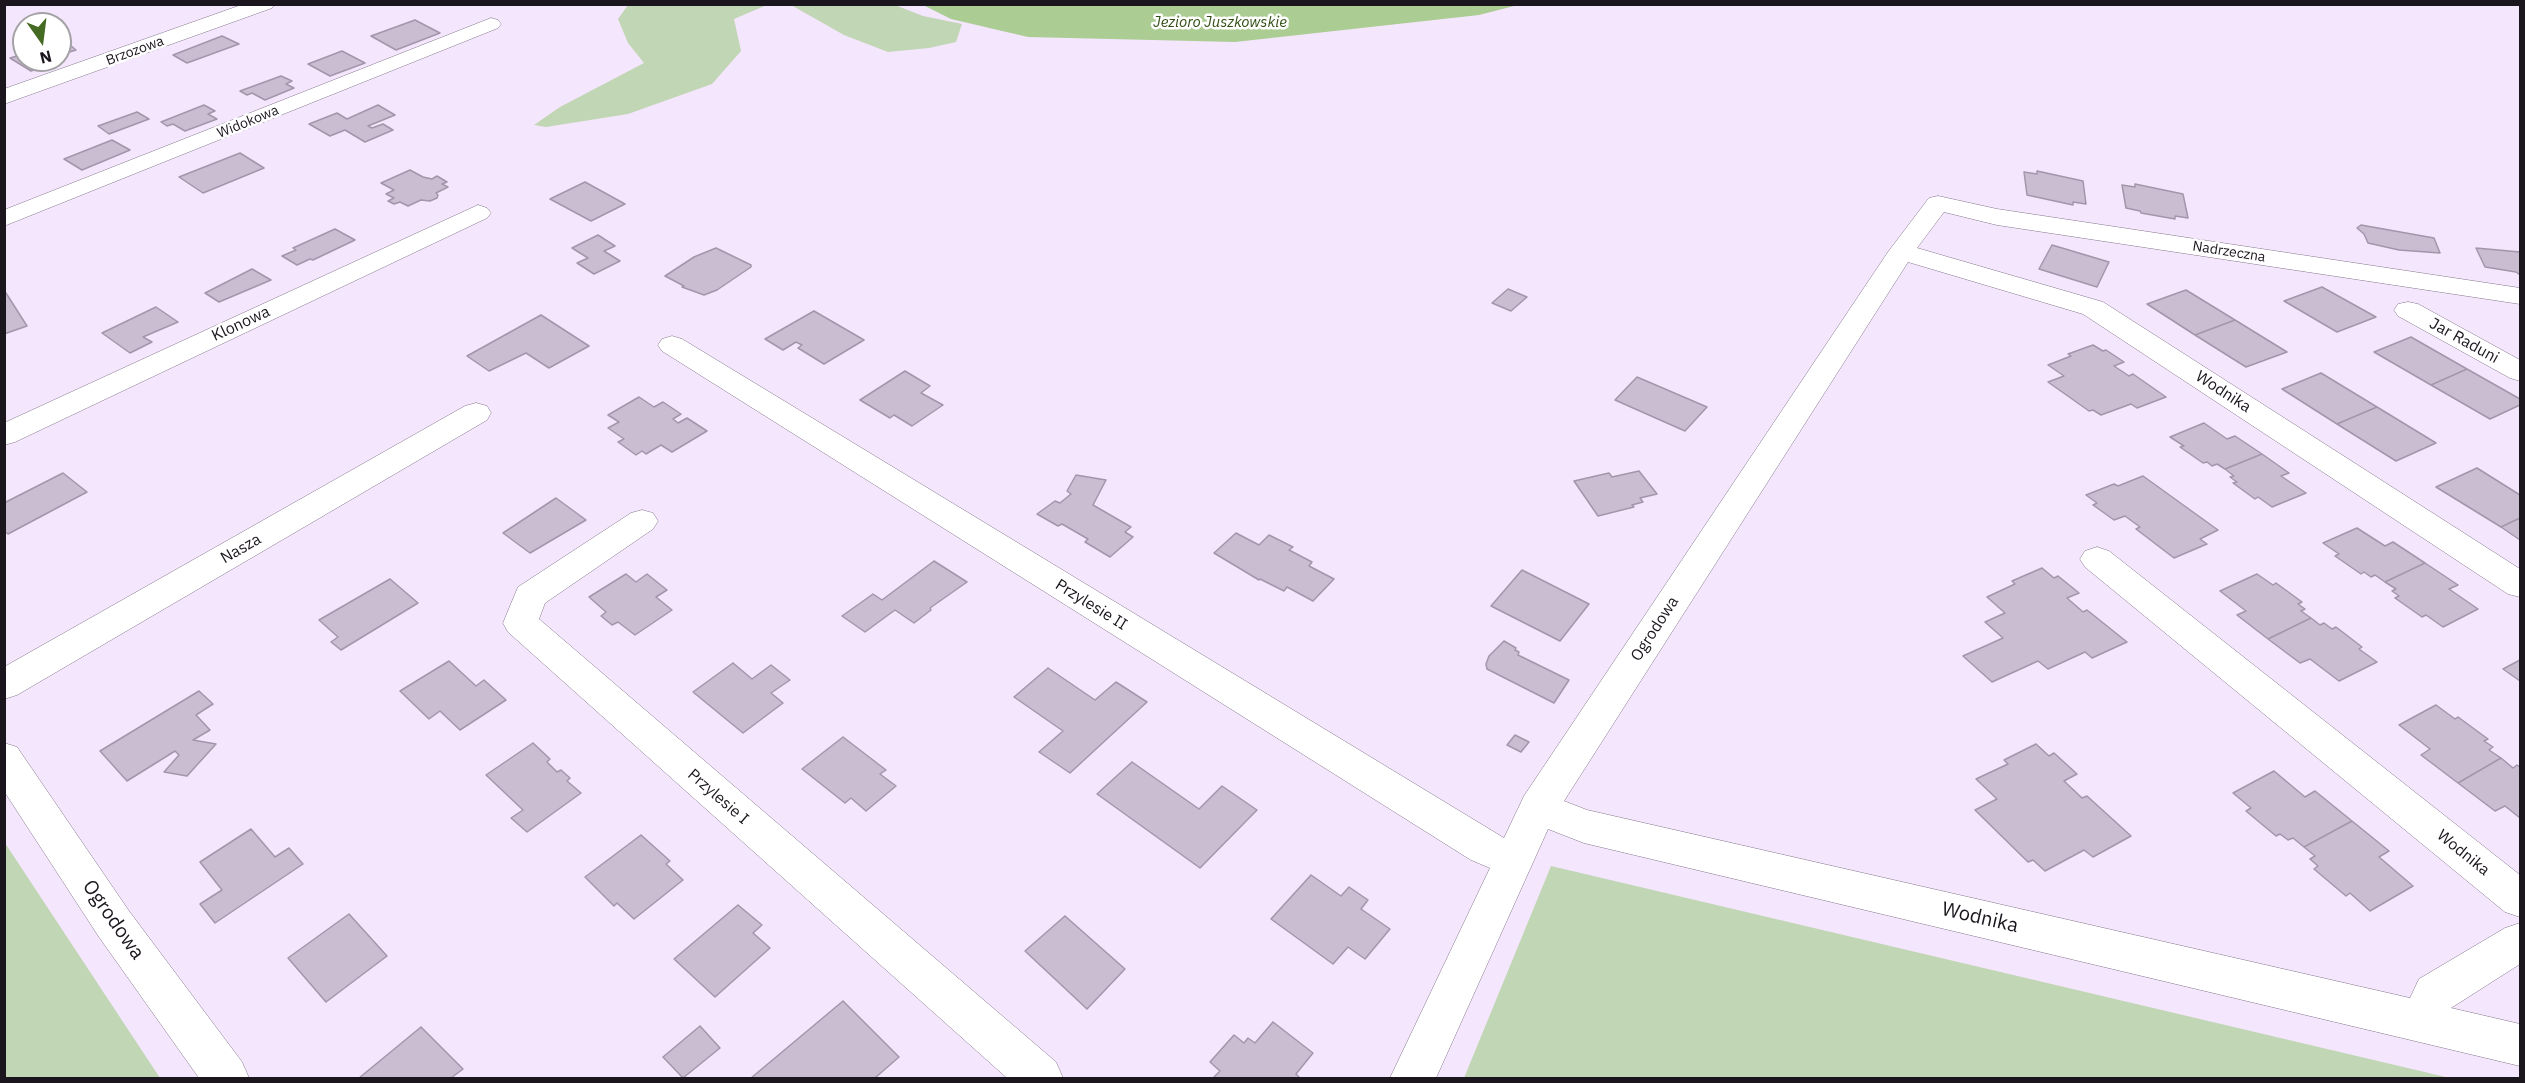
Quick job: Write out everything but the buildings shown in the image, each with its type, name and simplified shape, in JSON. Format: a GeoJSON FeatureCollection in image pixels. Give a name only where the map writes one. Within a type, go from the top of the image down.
{"type":"FeatureCollection","features":[{"type":"Feature","properties":{"kind":"street","name":"Brzozowa"},"geometry":{"type":"LineString","coordinates":[[4,97],[265,4]]}},
{"type":"Feature","properties":{"kind":"street","name":"Widokowa"},"geometry":{"type":"LineString","coordinates":[[4,219],[491,24]]}},
{"type":"Feature","properties":{"kind":"street","name":"Ogrodowa"},"geometry":{"type":"LineString","coordinates":[[1413,1078],[1538,808],[1901,252],[1938,203]]}},
{"type":"Feature","properties":{"kind":"street","name":"Nadrzeczna"},"geometry":{"type":"LineString","coordinates":[[1938,203],[1997,217],[2520,296]]}},
{"type":"Feature","properties":{"kind":"street","name":"Klonowa"},"geometry":{"type":"LineString","coordinates":[[4,435],[478,213]]}},
{"type":"Feature","properties":{"kind":"street","name":"Wodnika"},"geometry":{"type":"LineString","coordinates":[[1901,252],[2093,308],[2520,585]]}},
{"type":"Feature","properties":{"kind":"street","name":"Jar Raduni"},"geometry":{"type":"LineString","coordinates":[[2408,310],[2520,372]]}},
{"type":"Feature","properties":{"kind":"street","name":"Przylesie II"},"geometry":{"type":"LineString","coordinates":[[672,345],[1485,848],[1514,859]]}},
{"type":"Feature","properties":{"kind":"street","name":"Nasza"},"geometry":{"type":"LineString","coordinates":[[4,685],[476,413]]}},
{"type":"Feature","properties":{"kind":"street","name":"Przylesie I"},"geometry":{"type":"LineString","coordinates":[[642,521],[530,596],[520,623],[1040,1078]]}},
{"type":"Feature","properties":{"kind":"street","name":"Wodnika"},"geometry":{"type":"LineString","coordinates":[[2097,559],[2520,899]]}},
{"type":"Feature","properties":{"kind":"street","name":"Ogrodowa"},"geometry":{"type":"LineString","coordinates":[[4,759],[114,924],[226,1078]]}},
{"type":"Feature","properties":{"kind":"street","name":"Wodnika"},"geometry":{"type":"LineString","coordinates":[[1538,808],[1584,826],[2520,1045]]}},
{"type":"Feature","properties":{"kind":"street"},"geometry":{"type":"LineString","coordinates":[[2424,1021],[2434,993],[2520,942]]}},
{"type":"Feature","properties":{"kind":"shaded area"},"geometry":{"type":"Polygon","coordinates":[[[628,5],[767,5],[734,19],[741,51],[712,84],[628,114],[546,127],[534,125],[560,107],[644,63],[628,43],[618,19],[628,5]]]}},
{"type":"Feature","properties":{"kind":"shaded area"},"geometry":{"type":"Polygon","coordinates":[[[791,5],[895,5],[923,16],[962,24],[956,42],[929,48],[888,52],[844,35],[791,5]]]}},
{"type":"Feature","properties":{"kind":"shaded area"},"geometry":{"type":"Polygon","coordinates":[[[5,843],[160,1078],[5,1078],[5,843]]]}},
{"type":"Feature","properties":{"kind":"shaded area"},"geometry":{"type":"Polygon","coordinates":[[[1551,866],[2450,1078],[1464,1078],[1551,866]]]}},
{"type":"Feature","properties":{"kind":"water","name":"Jezioro Juszkowskie"},"geometry":{"type":"Polygon","coordinates":[[[923,5],[1518,5],[1479,15],[1235,42],[1028,37],[951,19],[923,5]]]}}]}
